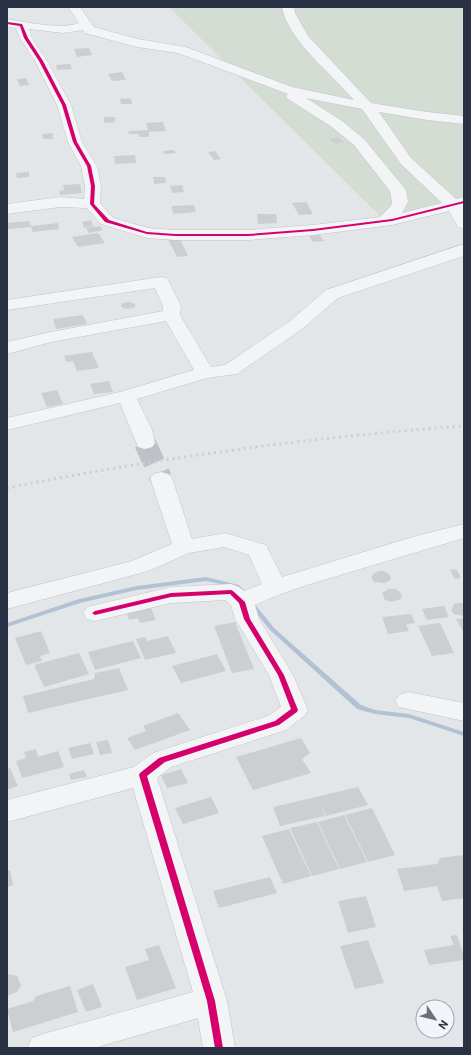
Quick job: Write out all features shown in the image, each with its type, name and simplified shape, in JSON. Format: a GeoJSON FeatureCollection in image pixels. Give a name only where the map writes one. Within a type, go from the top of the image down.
{"type":"FeatureCollection","features":[{"type":"Feature","properties":{"kind":"street"},"geometry":{"type":"LineString","coordinates":[[74,7],[90,30],[125,40],[181,50],[289,93],[337,124],[368,150],[371,158],[384,171],[398,190],[400,202],[398,208],[385,221]]}},
{"type":"Feature","properties":{"kind":"street"},"geometry":{"type":"LineString","coordinates":[[288,7],[289,13],[303,38],[354,91],[406,162],[458,203],[464,224]]}},
{"type":"Feature","properties":{"kind":"street"},"geometry":{"type":"LineString","coordinates":[[14,24],[65,29],[81,28],[86,25]]}},
{"type":"Feature","properties":{"kind":"street"},"geometry":{"type":"LineString","coordinates":[[14,24],[26,38],[41,61],[64,105],[75,142],[89,166],[93,186],[92,204],[107,221],[147,233],[175,235],[248,235],[313,230],[385,221],[458,203]]}},
{"type":"Feature","properties":{"kind":"street"},"geometry":{"type":"LineString","coordinates":[[274,86],[366,106],[427,116],[464,120]]}},
{"type":"Feature","properties":{"kind":"street"},"geometry":{"type":"LineString","coordinates":[[7,209],[60,202],[92,204]]}},
{"type":"Feature","properties":{"kind":"street"},"geometry":{"type":"LineString","coordinates":[[7,424],[126,396],[205,373],[230,370],[296,324],[332,294],[463,251],[464,249]]}},
{"type":"Feature","properties":{"kind":"street"},"geometry":{"type":"LineString","coordinates":[[7,305],[161,282],[172,306],[171,315],[205,373]]}},
{"type":"Feature","properties":{"kind":"street"},"geometry":{"type":"LineString","coordinates":[[7,348],[52,337],[171,315]]}},
{"type":"Feature","properties":{"kind":"street"},"geometry":{"type":"LineString","coordinates":[[126,396],[142,430],[145,443]]}},
{"type":"Feature","properties":{"kind":"street"},"geometry":{"type":"LineString","coordinates":[[161,478],[184,547]]}},
{"type":"Feature","properties":{"kind":"street"},"geometry":{"type":"LineString","coordinates":[[95,613],[171,595],[231,592],[254,597],[437,536],[464,531]]}},
{"type":"Feature","properties":{"kind":"street"},"geometry":{"type":"LineString","coordinates":[[7,601],[140,566],[184,547],[225,540],[258,550],[254,597],[247,620],[281,675],[295,710],[277,723],[162,760],[143,775],[7,811]]}},
{"type":"Feature","properties":{"kind":"street"},"geometry":{"type":"LineString","coordinates":[[408,701],[464,712]]}},
{"type":"Feature","properties":{"kind":"street"},"geometry":{"type":"LineString","coordinates":[[143,775],[211,1001],[219,1048]]}},
{"type":"Feature","properties":{"kind":"street"},"geometry":{"type":"LineString","coordinates":[[42,1048],[211,1001]]}},
{"type":"Feature","properties":{"kind":"shaded area"},"geometry":{"type":"Polygon","coordinates":[[[169,7],[464,7],[464,204],[384,220],[169,7]]]}},
{"type":"Feature","properties":{"kind":"building"},"geometry":{"type":"Polygon","coordinates":[[[89,48],[92,55],[77,57],[74,49],[89,48]]]}},
{"type":"Feature","properties":{"kind":"building"},"geometry":{"type":"Polygon","coordinates":[[[70,64],[72,69],[57,70],[56,65],[70,64]]]}},
{"type":"Feature","properties":{"kind":"building"},"geometry":{"type":"Polygon","coordinates":[[[122,72],[126,80],[112,81],[108,74],[122,72]]]}},
{"type":"Feature","properties":{"kind":"building"},"geometry":{"type":"Polygon","coordinates":[[[26,78],[29,85],[20,86],[17,79],[26,78]]]}},
{"type":"Feature","properties":{"kind":"building"},"geometry":{"type":"Polygon","coordinates":[[[131,98],[132,104],[121,104],[120,99],[131,98]]]}},
{"type":"Feature","properties":{"kind":"building"},"geometry":{"type":"Polygon","coordinates":[[[104,117],[115,117],[115,122],[104,123],[104,117]]]}},
{"type":"Feature","properties":{"kind":"building"},"geometry":{"type":"Polygon","coordinates":[[[163,122],[166,131],[149,132],[149,137],[139,137],[139,134],[129,134],[128,131],[148,130],[146,123],[163,122]]]}},
{"type":"Feature","properties":{"kind":"building"},"geometry":{"type":"Polygon","coordinates":[[[53,133],[53,139],[43,139],[42,134],[53,133]]]}},
{"type":"Feature","properties":{"kind":"building"},"geometry":{"type":"Polygon","coordinates":[[[338,137],[344,142],[336,144],[329,139],[338,137]]]}},
{"type":"Feature","properties":{"kind":"building"},"geometry":{"type":"Polygon","coordinates":[[[174,150],[176,153],[164,154],[163,151],[174,150]]]}},
{"type":"Feature","properties":{"kind":"building"},"geometry":{"type":"Polygon","coordinates":[[[215,151],[221,159],[214,160],[208,152],[215,151]]]}},
{"type":"Feature","properties":{"kind":"building"},"geometry":{"type":"Polygon","coordinates":[[[135,155],[136,163],[115,164],[114,156],[135,155]]]}},
{"type":"Feature","properties":{"kind":"building"},"geometry":{"type":"Polygon","coordinates":[[[29,172],[29,177],[17,178],[16,173],[29,172]]]}},
{"type":"Feature","properties":{"kind":"building"},"geometry":{"type":"Polygon","coordinates":[[[153,177],[165,177],[166,183],[154,184],[153,177]]]}},
{"type":"Feature","properties":{"kind":"building"},"geometry":{"type":"Polygon","coordinates":[[[80,184],[82,193],[60,195],[59,191],[64,190],[63,185],[80,184]]]}},
{"type":"Feature","properties":{"kind":"building"},"geometry":{"type":"Polygon","coordinates":[[[182,185],[184,192],[172,193],[170,186],[182,185]]]}},
{"type":"Feature","properties":{"kind":"building"},"geometry":{"type":"Polygon","coordinates":[[[306,202],[313,214],[299,215],[292,203],[306,202]]]}},
{"type":"Feature","properties":{"kind":"building"},"geometry":{"type":"Polygon","coordinates":[[[194,205],[196,212],[173,214],[172,206],[194,205]]]}},
{"type":"Feature","properties":{"kind":"building"},"geometry":{"type":"Polygon","coordinates":[[[257,214],[276,214],[277,223],[258,224],[257,214]]]}},
{"type":"Feature","properties":{"kind":"building"},"geometry":{"type":"Polygon","coordinates":[[[91,220],[93,226],[84,228],[82,222],[91,220]]]}},
{"type":"Feature","properties":{"kind":"building"},"geometry":{"type":"Polygon","coordinates":[[[29,221],[31,226],[58,223],[59,229],[33,232],[31,227],[8,229],[7,223],[29,221]]]}},
{"type":"Feature","properties":{"kind":"building"},"geometry":{"type":"Polygon","coordinates":[[[100,226],[103,230],[89,233],[86,228],[100,226]]]}},
{"type":"Feature","properties":{"kind":"building"},"geometry":{"type":"Polygon","coordinates":[[[98,233],[105,243],[78,247],[72,237],[98,233]]]}},
{"type":"Feature","properties":{"kind":"building"},"geometry":{"type":"Polygon","coordinates":[[[320,235],[324,241],[313,242],[309,236],[320,235]]]}},
{"type":"Feature","properties":{"kind":"building"},"geometry":{"type":"Polygon","coordinates":[[[179,237],[188,256],[177,257],[168,239],[179,237]]]}},
{"type":"Feature","properties":{"kind":"building"},"geometry":{"type":"Polygon","coordinates":[[[129,302],[135,304],[135,307],[127,309],[121,307],[122,303],[129,302]]]}},
{"type":"Feature","properties":{"kind":"building"},"geometry":{"type":"Polygon","coordinates":[[[83,315],[87,324],[56,329],[53,319],[83,315]]]}},
{"type":"Feature","properties":{"kind":"building"},"geometry":{"type":"Polygon","coordinates":[[[92,352],[99,368],[77,371],[73,361],[66,362],[64,356],[92,352]]]}},
{"type":"Feature","properties":{"kind":"building"},"geometry":{"type":"Polygon","coordinates":[[[109,381],[113,392],[94,394],[90,384],[109,381]]]}},
{"type":"Feature","properties":{"kind":"building"},"geometry":{"type":"Polygon","coordinates":[[[57,390],[63,404],[47,407],[41,393],[57,390]]]}},
{"type":"Feature","properties":{"kind":"building"},"geometry":{"type":"Polygon","coordinates":[[[456,569],[461,578],[455,579],[450,570],[456,569]]]}},
{"type":"Feature","properties":{"kind":"building"},"geometry":{"type":"Polygon","coordinates":[[[378,571],[384,571],[389,574],[391,578],[389,581],[384,583],[374,582],[371,576],[378,571]]]}},
{"type":"Feature","properties":{"kind":"building"},"geometry":{"type":"Polygon","coordinates":[[[389,589],[395,589],[400,592],[402,595],[401,599],[392,602],[385,600],[382,593],[389,589]]]}},
{"type":"Feature","properties":{"kind":"building"},"geometry":{"type":"Polygon","coordinates":[[[464,603],[464,616],[454,614],[451,610],[454,604],[464,603]]]}},
{"type":"Feature","properties":{"kind":"building"},"geometry":{"type":"Polygon","coordinates":[[[444,606],[449,617],[427,620],[422,609],[444,606]]]}},
{"type":"Feature","properties":{"kind":"building"},"geometry":{"type":"Polygon","coordinates":[[[151,608],[156,620],[140,623],[138,618],[129,620],[127,613],[151,608]]]}},
{"type":"Feature","properties":{"kind":"building"},"geometry":{"type":"Polygon","coordinates":[[[411,614],[415,623],[406,624],[409,631],[388,634],[382,617],[411,614]]]}},
{"type":"Feature","properties":{"kind":"building"},"geometry":{"type":"Polygon","coordinates":[[[464,618],[464,633],[456,619],[464,618]]]}},
{"type":"Feature","properties":{"kind":"building"},"geometry":{"type":"Polygon","coordinates":[[[235,622],[254,669],[232,673],[214,626],[235,622]]]}},
{"type":"Feature","properties":{"kind":"building"},"geometry":{"type":"Polygon","coordinates":[[[440,623],[454,653],[432,656],[418,626],[440,623]]]}},
{"type":"Feature","properties":{"kind":"building"},"geometry":{"type":"Polygon","coordinates":[[[41,631],[50,653],[40,656],[42,661],[26,665],[15,638],[41,631]]]}},
{"type":"Feature","properties":{"kind":"building"},"geometry":{"type":"Polygon","coordinates":[[[168,636],[176,653],[145,660],[136,639],[145,637],[147,641],[168,636]]]}},
{"type":"Feature","properties":{"kind":"building"},"geometry":{"type":"Polygon","coordinates":[[[133,641],[141,658],[95,670],[88,652],[133,641]]]}},
{"type":"Feature","properties":{"kind":"building"},"geometry":{"type":"Polygon","coordinates":[[[79,653],[89,674],[44,687],[34,665],[79,653]]]}},
{"type":"Feature","properties":{"kind":"building"},"geometry":{"type":"Polygon","coordinates":[[[217,654],[226,671],[181,683],[172,666],[217,654]]]}},
{"type":"Feature","properties":{"kind":"building"},"geometry":{"type":"Polygon","coordinates":[[[119,668],[128,690],[28,713],[23,696],[94,679],[95,673],[119,668]]]}},
{"type":"Feature","properties":{"kind":"building"},"geometry":{"type":"Polygon","coordinates":[[[178,713],[190,730],[135,750],[127,738],[146,731],[143,726],[178,713]]]}},
{"type":"Feature","properties":{"kind":"building"},"geometry":{"type":"Polygon","coordinates":[[[301,738],[310,753],[302,759],[311,773],[253,790],[236,757],[301,738]]]}},
{"type":"Feature","properties":{"kind":"building"},"geometry":{"type":"Polygon","coordinates":[[[108,740],[112,753],[100,755],[96,742],[108,740]]]}},
{"type":"Feature","properties":{"kind":"building"},"geometry":{"type":"Polygon","coordinates":[[[90,743],[94,754],[72,759],[68,748],[90,743]]]}},
{"type":"Feature","properties":{"kind":"building"},"geometry":{"type":"Polygon","coordinates":[[[36,749],[38,757],[58,751],[64,767],[22,778],[16,761],[26,758],[24,752],[36,749]]]}},
{"type":"Feature","properties":{"kind":"building"},"geometry":{"type":"Polygon","coordinates":[[[10,768],[18,786],[7,790],[7,769],[10,768]]]}},
{"type":"Feature","properties":{"kind":"building"},"geometry":{"type":"Polygon","coordinates":[[[181,769],[188,783],[167,788],[161,775],[181,769]]]}},
{"type":"Feature","properties":{"kind":"building"},"geometry":{"type":"Polygon","coordinates":[[[84,770],[87,777],[71,780],[69,774],[84,770]]]}},
{"type":"Feature","properties":{"kind":"building"},"geometry":{"type":"Polygon","coordinates":[[[358,787],[368,805],[326,816],[320,802],[325,816],[280,826],[273,807],[358,787]]]}},
{"type":"Feature","properties":{"kind":"building"},"geometry":{"type":"Polygon","coordinates":[[[211,797],[219,813],[183,824],[175,808],[211,797]]]}},
{"type":"Feature","properties":{"kind":"building"},"geometry":{"type":"Polygon","coordinates":[[[372,808],[395,855],[368,862],[345,815],[372,808]]]}},
{"type":"Feature","properties":{"kind":"building"},"geometry":{"type":"Polygon","coordinates":[[[344,815],[367,862],[340,869],[318,822],[344,815]]]}},
{"type":"Feature","properties":{"kind":"building"},"geometry":{"type":"Polygon","coordinates":[[[317,822],[339,869],[312,876],[290,828],[317,822]]]}},
{"type":"Feature","properties":{"kind":"building"},"geometry":{"type":"Polygon","coordinates":[[[289,829],[311,876],[283,884],[262,836],[289,829]]]}},
{"type":"Feature","properties":{"kind":"building"},"geometry":{"type":"Polygon","coordinates":[[[464,855],[464,898],[442,901],[437,886],[404,891],[397,869],[437,864],[440,858],[464,855]]]}},
{"type":"Feature","properties":{"kind":"building"},"geometry":{"type":"Polygon","coordinates":[[[10,870],[13,885],[7,887],[7,871],[10,870]]]}},
{"type":"Feature","properties":{"kind":"building"},"geometry":{"type":"Polygon","coordinates":[[[270,877],[277,893],[219,908],[213,891],[270,877]]]}},
{"type":"Feature","properties":{"kind":"building"},"geometry":{"type":"Polygon","coordinates":[[[366,896],[376,927],[348,933],[338,901],[366,896]]]}},
{"type":"Feature","properties":{"kind":"building"},"geometry":{"type":"Polygon","coordinates":[[[457,935],[464,960],[429,965],[424,950],[454,945],[450,936],[457,935]]]}},
{"type":"Feature","properties":{"kind":"building"},"geometry":{"type":"Polygon","coordinates":[[[368,940],[384,983],[355,989],[340,946],[368,940]]]}},
{"type":"Feature","properties":{"kind":"building"},"geometry":{"type":"Polygon","coordinates":[[[159,945],[176,988],[137,1000],[125,967],[149,960],[145,949],[159,945]]]}},
{"type":"Feature","properties":{"kind":"building"},"geometry":{"type":"Polygon","coordinates":[[[7,974],[17,976],[21,985],[17,992],[7,996],[7,974]]]}},
{"type":"Feature","properties":{"kind":"building"},"geometry":{"type":"Polygon","coordinates":[[[93,984],[102,1007],[86,1012],[77,990],[93,984]]]}},
{"type":"Feature","properties":{"kind":"building"},"geometry":{"type":"Polygon","coordinates":[[[70,986],[78,1012],[13,1032],[7,1009],[33,1001],[36,996],[70,986]]]}},
{"type":"Feature","properties":{"kind":"waterway"},"geometry":{"type":"LineString","coordinates":[[7,625],[79,601],[137,588],[206,579],[237,586],[242,591]]}},
{"type":"Feature","properties":{"kind":"waterway"},"geometry":{"type":"LineString","coordinates":[[252,604],[272,629],[359,707],[375,712],[409,716],[464,734]]}},
{"type":"Feature","properties":{"kind":"tunnel"},"geometry":{"type":"LineString","coordinates":[[145,443],[161,478]]}},
{"type":"Feature","properties":{"kind":"railway"},"geometry":{"type":"LineString","coordinates":[[7,488],[120,467],[234,450],[349,436],[464,426]]}},
{"type":"Feature","properties":{"kind":"cycle path"},"geometry":{"type":"LineString","coordinates":[[7,23],[21,25],[26,38],[41,61],[64,105],[75,142],[89,166],[93,186],[92,204],[107,221],[147,233],[175,235],[248,235],[313,230],[392,220],[464,202]]}},
{"type":"Feature","properties":{"kind":"cycle path"},"geometry":{"type":"LineString","coordinates":[[95,613],[171,595],[231,592],[242,602],[247,619],[281,675],[295,710],[277,723],[162,760],[143,775],[211,1001],[219,1048]]}}]}
